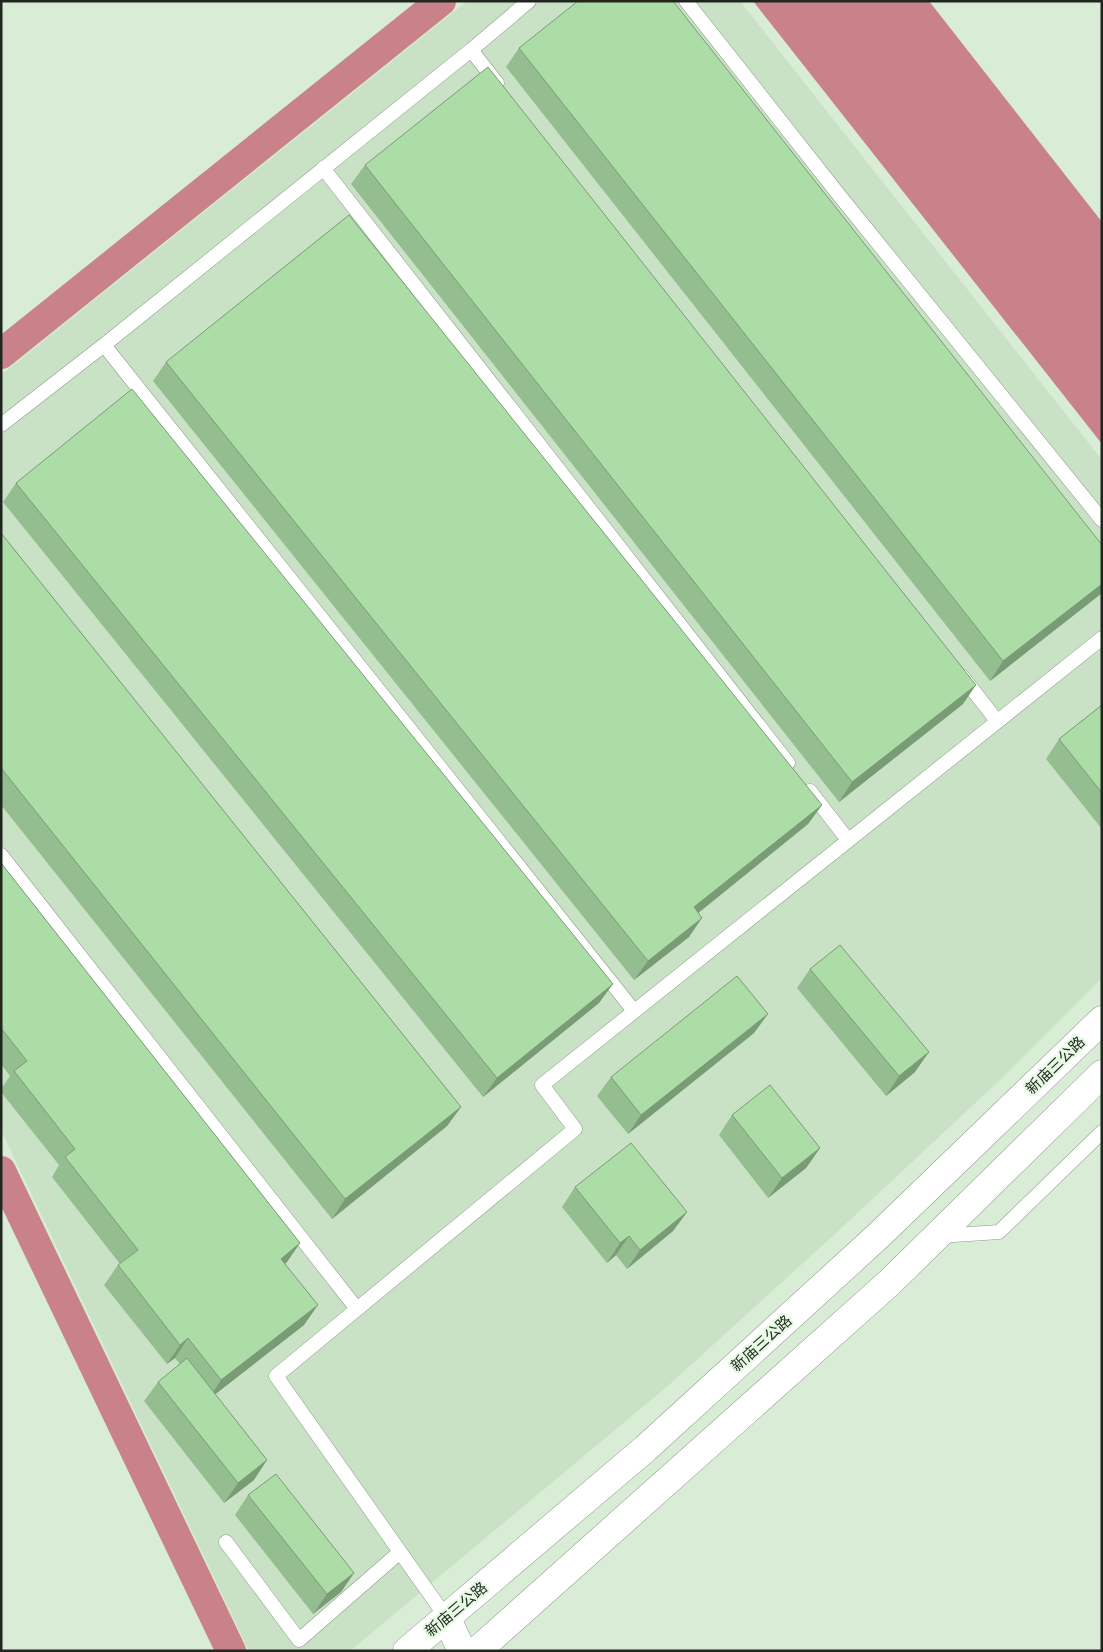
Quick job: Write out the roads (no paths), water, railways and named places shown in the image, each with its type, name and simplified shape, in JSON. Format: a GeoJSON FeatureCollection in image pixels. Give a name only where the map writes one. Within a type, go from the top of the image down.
{"type":"FeatureCollection","features":[{"type":"Feature","properties":{"kind":"main road","name":"新庙三公路"},"geometry":{"type":"LineString","coordinates":[[407,1651],[653,1442],[878,1236],[1102,1020]]}},
{"type":"Feature","properties":{"kind":"main road"},"geometry":{"type":"LineString","coordinates":[[477,1651],[889,1283],[1102,1074]]}},
{"type":"Feature","properties":{"kind":"main road"},"geometry":{"type":"LineString","coordinates":[[446,1617],[462,1651]]}},
{"type":"Feature","properties":{"kind":"lane"},"geometry":{"type":"LineString","coordinates":[[1,425],[104,345],[471,50],[529,1]]}},
{"type":"Feature","properties":{"kind":"lane"},"geometry":{"type":"LineString","coordinates":[[686,1],[833,187],[1102,520]]}},
{"type":"Feature","properties":{"kind":"lane"},"geometry":{"type":"LineString","coordinates":[[471,50],[508,97]]}},
{"type":"Feature","properties":{"kind":"lane"},"geometry":{"type":"LineString","coordinates":[[323,168],[848,840]]}},
{"type":"Feature","properties":{"kind":"lane"},"geometry":{"type":"LineString","coordinates":[[104,345],[634,1011]]}},
{"type":"Feature","properties":{"kind":"lane"},"geometry":{"type":"LineString","coordinates":[[446,1617],[276,1376],[575,1129],[542,1085],[1102,638]]}},
{"type":"Feature","properties":{"kind":"lane"},"geometry":{"type":"LineString","coordinates":[[954,667],[997,721]]}},
{"type":"Feature","properties":{"kind":"lane"},"geometry":{"type":"LineString","coordinates":[[1,855],[358,1308]]}},
{"type":"Feature","properties":{"kind":"lane"},"geometry":{"type":"LineString","coordinates":[[937,1236],[999,1232],[1102,1132]]}},
{"type":"Feature","properties":{"kind":"lane"},"geometry":{"type":"LineString","coordinates":[[226,1542],[299,1640],[400,1552]]}},
{"type":"Feature","properties":{"kind":"waterway"},"geometry":{"type":"LineString","coordinates":[[1,354],[441,1]]}},
{"type":"Feature","properties":{"kind":"waterway"},"geometry":{"type":"LineString","coordinates":[[1,1171],[231,1651]]}}]}
